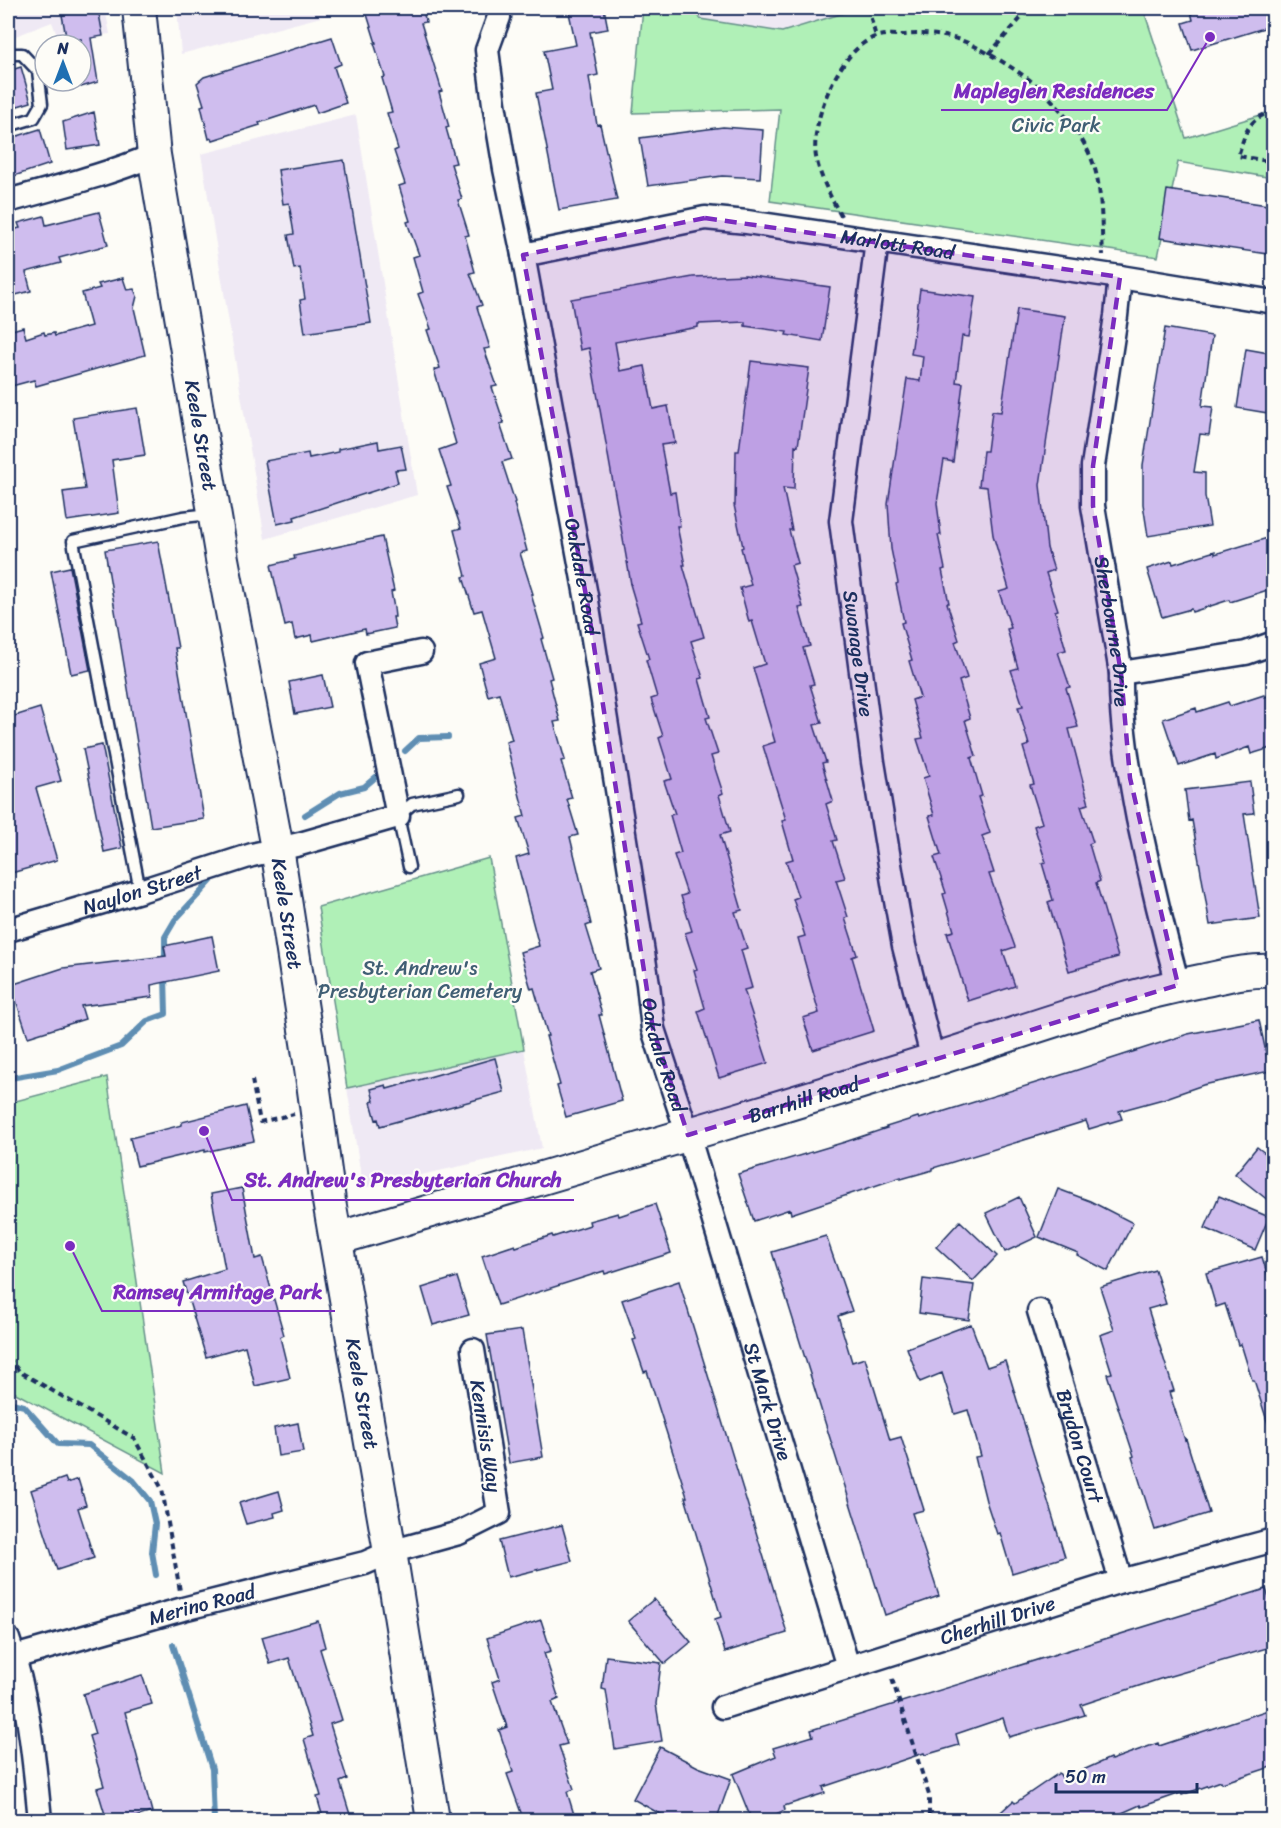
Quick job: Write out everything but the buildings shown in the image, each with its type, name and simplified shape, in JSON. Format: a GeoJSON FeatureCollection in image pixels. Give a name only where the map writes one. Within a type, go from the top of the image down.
{"type":"FeatureCollection","features":[{"type":"Feature","properties":{"kind":"main road","name":"Keele Street"},"geometry":{"type":"LineString","coordinates":[[139,8],[154,155],[222,559],[277,848],[336,1239],[434,1821]]}},
{"type":"Feature","properties":{"kind":"main road","name":"Barrhill Road"},"geometry":{"type":"LineString","coordinates":[[336,1239],[933,1060],[1123,998],[1257,970],[1274,970]]}},
{"type":"Feature","properties":{"kind":"street","name":"Oakdale Road"},"geometry":{"type":"LineString","coordinates":[[499,17],[487,50],[505,169],[587,601],[648,984],[653,1029],[688,1135]]}},
{"type":"Feature","properties":{"kind":"street"},"geometry":{"type":"LineString","coordinates":[[8,201],[134,164],[154,155]]}},
{"type":"Feature","properties":{"kind":"street","name":"Marlott Road"},"geometry":{"type":"LineString","coordinates":[[523,255],[705,218],[747,222],[1110,275],[1274,302]]}},
{"type":"Feature","properties":{"kind":"street","name":"Swanage Drive"},"geometry":{"type":"LineString","coordinates":[[877,241],[841,521],[873,762],[896,901],[904,946],[933,1060]]}},
{"type":"Feature","properties":{"kind":"street","name":"Sherbourne Drive"},"geometry":{"type":"LineString","coordinates":[[1110,275],[1116,316],[1093,466],[1093,506],[1121,673],[1120,699],[1130,778],[1148,868],[1178,985]]}},
{"type":"Feature","properties":{"kind":"street"},"geometry":{"type":"LineString","coordinates":[[1121,673],[1246,653],[1274,643]]}},
{"type":"Feature","properties":{"kind":"street"},"geometry":{"type":"LineString","coordinates":[[399,816],[367,663],[421,652]]}},
{"type":"Feature","properties":{"kind":"street","name":"Naylon Street"},"geometry":{"type":"LineString","coordinates":[[8,930],[277,848],[300,844],[399,816]]}},
{"type":"Feature","properties":{"kind":"street","name":"St Mark Drive"},"geometry":{"type":"LineString","coordinates":[[688,1135],[848,1667]]}},
{"type":"Feature","properties":{"kind":"street","name":"Brydon Court"},"geometry":{"type":"LineString","coordinates":[[1039,1311],[1121,1581]]}},
{"type":"Feature","properties":{"kind":"street","name":"Kennisis Way"},"geometry":{"type":"LineString","coordinates":[[390,1552],[459,1533],[499,1513],[473,1350]]}},
{"type":"Feature","properties":{"kind":"street","name":"Cherhill Drive"},"geometry":{"type":"LineString","coordinates":[[723,1707],[1121,1581],[1274,1540]]}},
{"type":"Feature","properties":{"kind":"street","name":"Merino Road"},"geometry":{"type":"LineString","coordinates":[[11,1648],[183,1609],[365,1563],[390,1552]]}},
{"type":"Feature","properties":{"kind":"street"},"geometry":{"type":"LineString","coordinates":[[11,1648],[22,1683],[40,1821]]}},
{"type":"Feature","properties":{"kind":"lane"},"geometry":{"type":"LineString","coordinates":[[8,54],[22,54],[38,71],[42,104],[34,118],[8,126]]}},
{"type":"Feature","properties":{"kind":"lane"},"geometry":{"type":"LineString","coordinates":[[140,891],[73,541],[183,517],[215,513]]}},
{"type":"Feature","properties":{"kind":"lane"},"geometry":{"type":"LineString","coordinates":[[409,867],[399,816],[412,804],[459,794]]}},
{"type":"Feature","properties":{"kind":"path"},"geometry":{"type":"LineString","coordinates":[[868,8],[876,36]]}},
{"type":"Feature","properties":{"kind":"path"},"geometry":{"type":"LineString","coordinates":[[989,54],[1030,8]]}},
{"type":"Feature","properties":{"kind":"path"},"geometry":{"type":"LineString","coordinates":[[845,237],[842,218],[831,197],[816,157],[816,138],[824,102],[835,76],[855,51],[876,36],[922,33],[958,39],[989,54],[1041,89],[1073,127],[1092,160],[1100,200],[1103,258],[1110,275]]}},
{"type":"Feature","properties":{"kind":"path"},"geometry":{"type":"LineString","coordinates":[[1274,111],[1259,115],[1247,128],[1238,156],[1274,162]]}},
{"type":"Feature","properties":{"kind":"path"},"geometry":{"type":"LineString","coordinates":[[252,1080],[260,1122],[294,1114]]}},
{"type":"Feature","properties":{"kind":"path"},"geometry":{"type":"LineString","coordinates":[[8,1358],[20,1372],[134,1438],[162,1488],[183,1609]]}},
{"type":"Feature","properties":{"kind":"path"},"geometry":{"type":"LineString","coordinates":[[892,1679],[928,1795],[929,1821]]}},
{"type":"Feature","properties":{"kind":"highlighted area"},"geometry":{"type":"Polygon","coordinates":[[[705,218],[1120,277],[1093,466],[1093,506],[1121,673],[1130,778],[1178,985],[688,1135],[653,1029],[587,601],[523,255],[705,218]]]}},
{"type":"Feature","properties":{"kind":"shaded area"},"geometry":{"type":"Polygon","coordinates":[[[8,8],[105,8],[110,34],[93,36],[93,33],[56,33],[52,22],[8,39],[8,8]]]}},
{"type":"Feature","properties":{"kind":"shaded area"},"geometry":{"type":"Polygon","coordinates":[[[177,8],[355,8],[181,54],[177,8]]]}},
{"type":"Feature","properties":{"kind":"shaded area"},"geometry":{"type":"Polygon","coordinates":[[[697,8],[860,8],[782,32],[700,19],[697,8]]]}},
{"type":"Feature","properties":{"kind":"shaded area"},"geometry":{"type":"Polygon","coordinates":[[[356,115],[417,495],[265,539],[201,154],[356,115]]]}},
{"type":"Feature","properties":{"kind":"shaded area"},"geometry":{"type":"Polygon","coordinates":[[[524,1049],[542,1148],[363,1188],[347,1088],[524,1049]]]}},
{"type":"Feature","properties":{"kind":"green space","name":"Civic Park"},"geometry":{"type":"Polygon","coordinates":[[[643,8],[697,8],[700,19],[782,32],[860,8],[1143,8],[1186,138],[1273,111],[1273,178],[1178,162],[1158,257],[770,201],[780,109],[633,113],[643,8]]]}},
{"type":"Feature","properties":{"kind":"green space","name":"St. Andrew's Presbyterian Cemetery"},"geometry":{"type":"Polygon","coordinates":[[[489,858],[524,1049],[347,1088],[318,907],[489,858]]]}},
{"type":"Feature","properties":{"kind":"green space"},"geometry":{"type":"Polygon","coordinates":[[[107,1077],[165,1473],[8,1389],[8,1103],[107,1077]]]}},
{"type":"Feature","properties":{"kind":"waterway"},"geometry":{"type":"LineString","coordinates":[[405,751],[419,738],[448,737]]}},
{"type":"Feature","properties":{"kind":"waterway"},"geometry":{"type":"LineString","coordinates":[[305,815],[340,793],[364,787],[377,776]]}},
{"type":"Feature","properties":{"kind":"waterway"},"geometry":{"type":"LineString","coordinates":[[165,963],[165,937],[175,920],[211,881]]}},
{"type":"Feature","properties":{"kind":"waterway"},"geometry":{"type":"LineString","coordinates":[[8,1080],[58,1070],[121,1046],[147,1021],[166,1014],[165,976]]}},
{"type":"Feature","properties":{"kind":"waterway"},"geometry":{"type":"LineString","coordinates":[[8,1402],[24,1406],[58,1444],[89,1445],[133,1480],[150,1501],[155,1524],[152,1552],[156,1575]]}},
{"type":"Feature","properties":{"kind":"waterway"},"geometry":{"type":"LineString","coordinates":[[173,1645],[212,1769],[214,1820]]}},
{"type":"Feature","properties":{"kind":"place","name":"Mapleglen Residences"},"geometry":{"type":"Point","coordinates":[1210,37]}},
{"type":"Feature","properties":{"kind":"place","name":"St. Andrew's Presbyterian Church"},"geometry":{"type":"Point","coordinates":[204,1131]}},
{"type":"Feature","properties":{"kind":"place","name":"Ramsey Armitage Park"},"geometry":{"type":"Point","coordinates":[70,1246]}}]}
